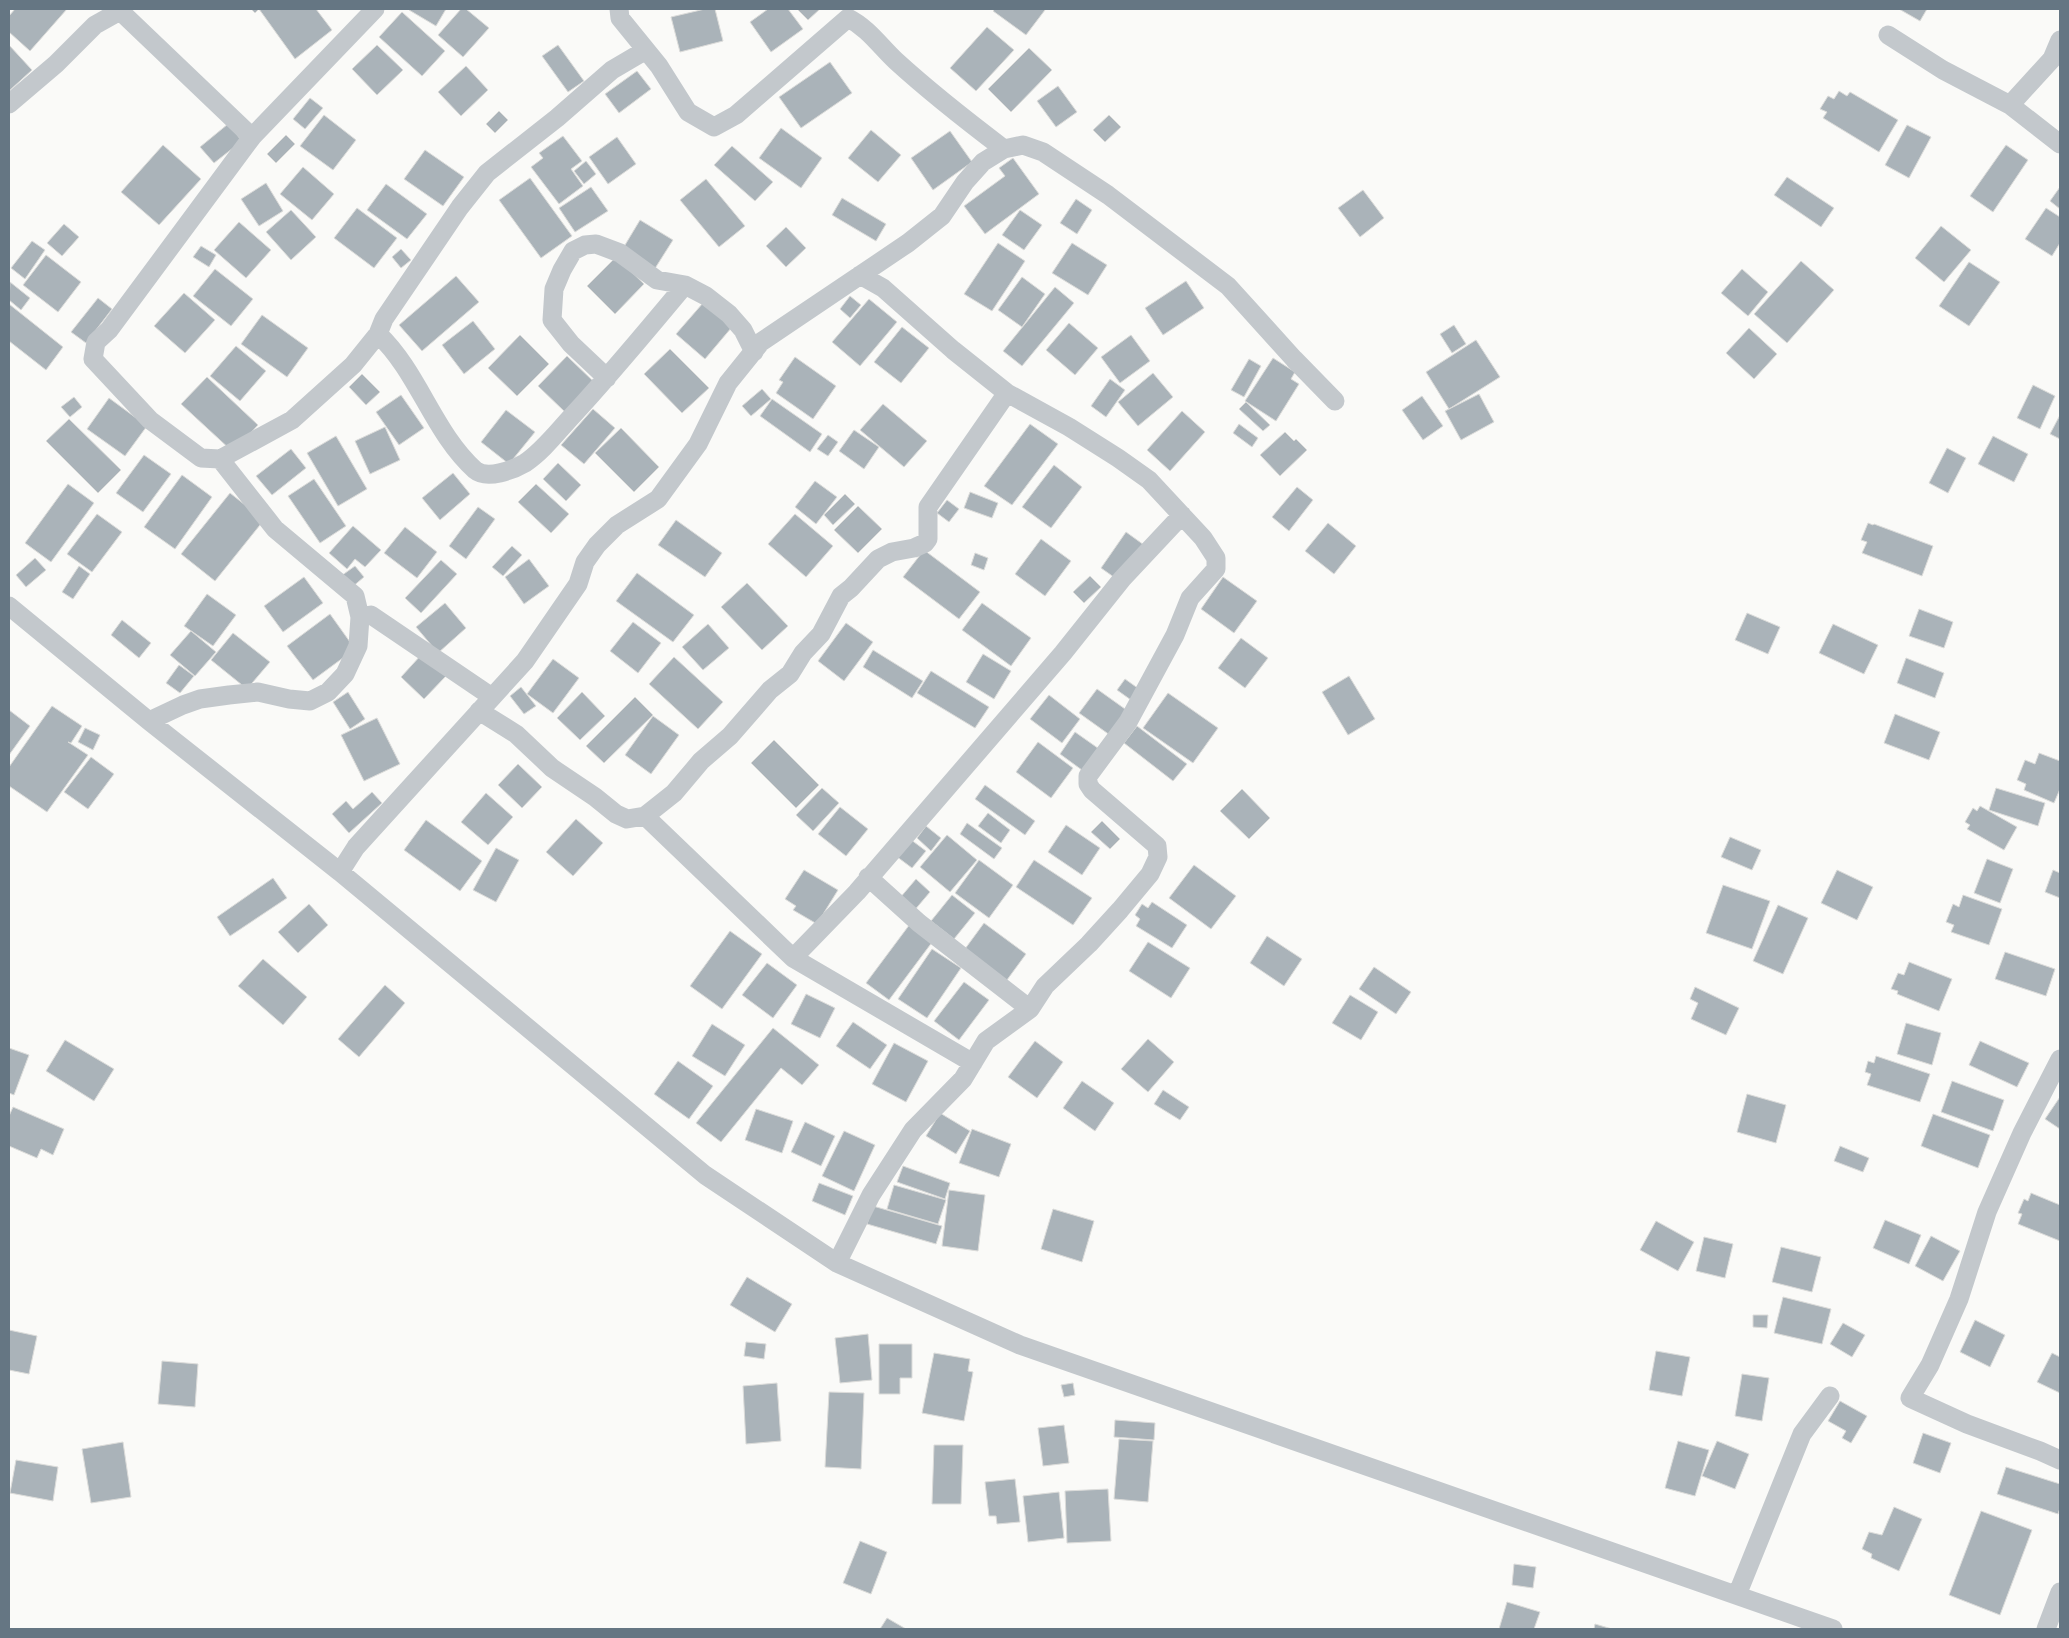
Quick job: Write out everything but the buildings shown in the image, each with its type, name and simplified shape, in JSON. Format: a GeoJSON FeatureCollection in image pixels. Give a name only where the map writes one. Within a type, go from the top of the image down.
{"type":"FeatureCollection","features":[{"type":"Feature","properties":{"kind":"street"},"geometry":{"type":"LineString","coordinates":[[375,9],[252,137],[109,330],[96,342],[93,359],[150,420],[202,458],[220,460],[292,420],[353,365],[378,334],[384,319],[460,207],[487,173],[557,118],[612,70],[646,50]]}},
{"type":"Feature","properties":{"kind":"street"},"geometry":{"type":"LineString","coordinates":[[619,9],[620,18],[659,66],[688,112],[714,127],[736,115],[848,14],[861,24],[895,60],[950,109],[1004,149]]}},
{"type":"Feature","properties":{"kind":"street"},"geometry":{"type":"LineString","coordinates":[[9,104],[56,64],[95,25],[119,10],[252,137]]}},
{"type":"Feature","properties":{"kind":"street"},"geometry":{"type":"LineString","coordinates":[[1888,35],[1943,70],[2010,105],[2060,144]]}},
{"type":"Feature","properties":{"kind":"street"},"geometry":{"type":"LineString","coordinates":[[2010,105],[2052,59],[2060,40]]}},
{"type":"Feature","properties":{"kind":"street"},"geometry":{"type":"LineString","coordinates":[[340,872],[356,847],[525,661],[578,584],[585,562],[597,545],[617,525],[658,499],[698,444],[728,383],[761,342],[908,243],[942,216],[964,182],[983,162],[1004,149],[1023,145],[1043,152],[1108,195],[1221,280],[1335,401]]}},
{"type":"Feature","properties":{"kind":"street"},"geometry":{"type":"LineString","coordinates":[[606,378],[571,344],[552,320],[554,289],[573,251],[584,245],[596,244],[620,253],[658,280],[685,285],[706,296],[728,314],[743,330],[754,352]]}},
{"type":"Feature","properties":{"kind":"street"},"geometry":{"type":"LineString","coordinates":[[837,1263],[871,1195],[912,1130],[963,1079],[986,1041],[1030,1010],[1045,986],[1089,944],[1150,874],[1158,858],[1157,846],[1092,790],[1088,784],[1088,776],[1128,722],[1174,635],[1190,598],[1216,569],[1216,558],[1203,538],[1149,480],[1118,458],[1025,401],[1007,393],[953,350],[883,288],[860,275]]}},
{"type":"Feature","properties":{"kind":"street"},"geometry":{"type":"LineString","coordinates":[[378,334],[393,348],[448,439],[477,472],[499,474],[525,463],[546,444],[606,378],[685,285]]}},
{"type":"Feature","properties":{"kind":"street"},"geometry":{"type":"LineString","coordinates":[[479,711],[516,734],[552,768],[595,797],[616,814],[627,819],[645,816],[674,793],[701,760],[730,736],[770,690],[790,674],[803,653],[822,634],[840,596],[851,588],[878,559],[892,552],[914,548],[925,543],[928,539],[928,506],[1007,393]]}},
{"type":"Feature","properties":{"kind":"street"},"geometry":{"type":"LineString","coordinates":[[149,721],[200,699],[258,692],[289,699],[310,701],[328,692],[345,674],[358,646],[360,617],[355,596],[275,529],[220,460]]}},
{"type":"Feature","properties":{"kind":"street"},"geometry":{"type":"LineString","coordinates":[[793,958],[857,892],[1063,653],[1122,579],[1182,515]]}},
{"type":"Feature","properties":{"kind":"street"},"geometry":{"type":"LineString","coordinates":[[9,606],[149,721],[340,872],[706,1174],[837,1263],[1020,1345],[1833,1629]]}},
{"type":"Feature","properties":{"kind":"street"},"geometry":{"type":"LineString","coordinates":[[360,617],[371,615],[492,697]]}},
{"type":"Feature","properties":{"kind":"street"},"geometry":{"type":"LineString","coordinates":[[645,816],[793,958],[973,1063]]}},
{"type":"Feature","properties":{"kind":"street"},"geometry":{"type":"LineString","coordinates":[[868,877],[919,923],[1030,1010]]}},
{"type":"Feature","properties":{"kind":"street"},"geometry":{"type":"LineString","coordinates":[[2060,1059],[2022,1133],[1987,1212],[1959,1299],[1930,1365],[1910,1398],[1967,1424],[2040,1450],[2060,1460]]}},
{"type":"Feature","properties":{"kind":"street"},"geometry":{"type":"LineString","coordinates":[[1737,1595],[1802,1434],[1830,1396]]}},
{"type":"Feature","properties":{"kind":"street"},"geometry":{"type":"LineString","coordinates":[[2046,1629],[2060,1592]]}}]}
